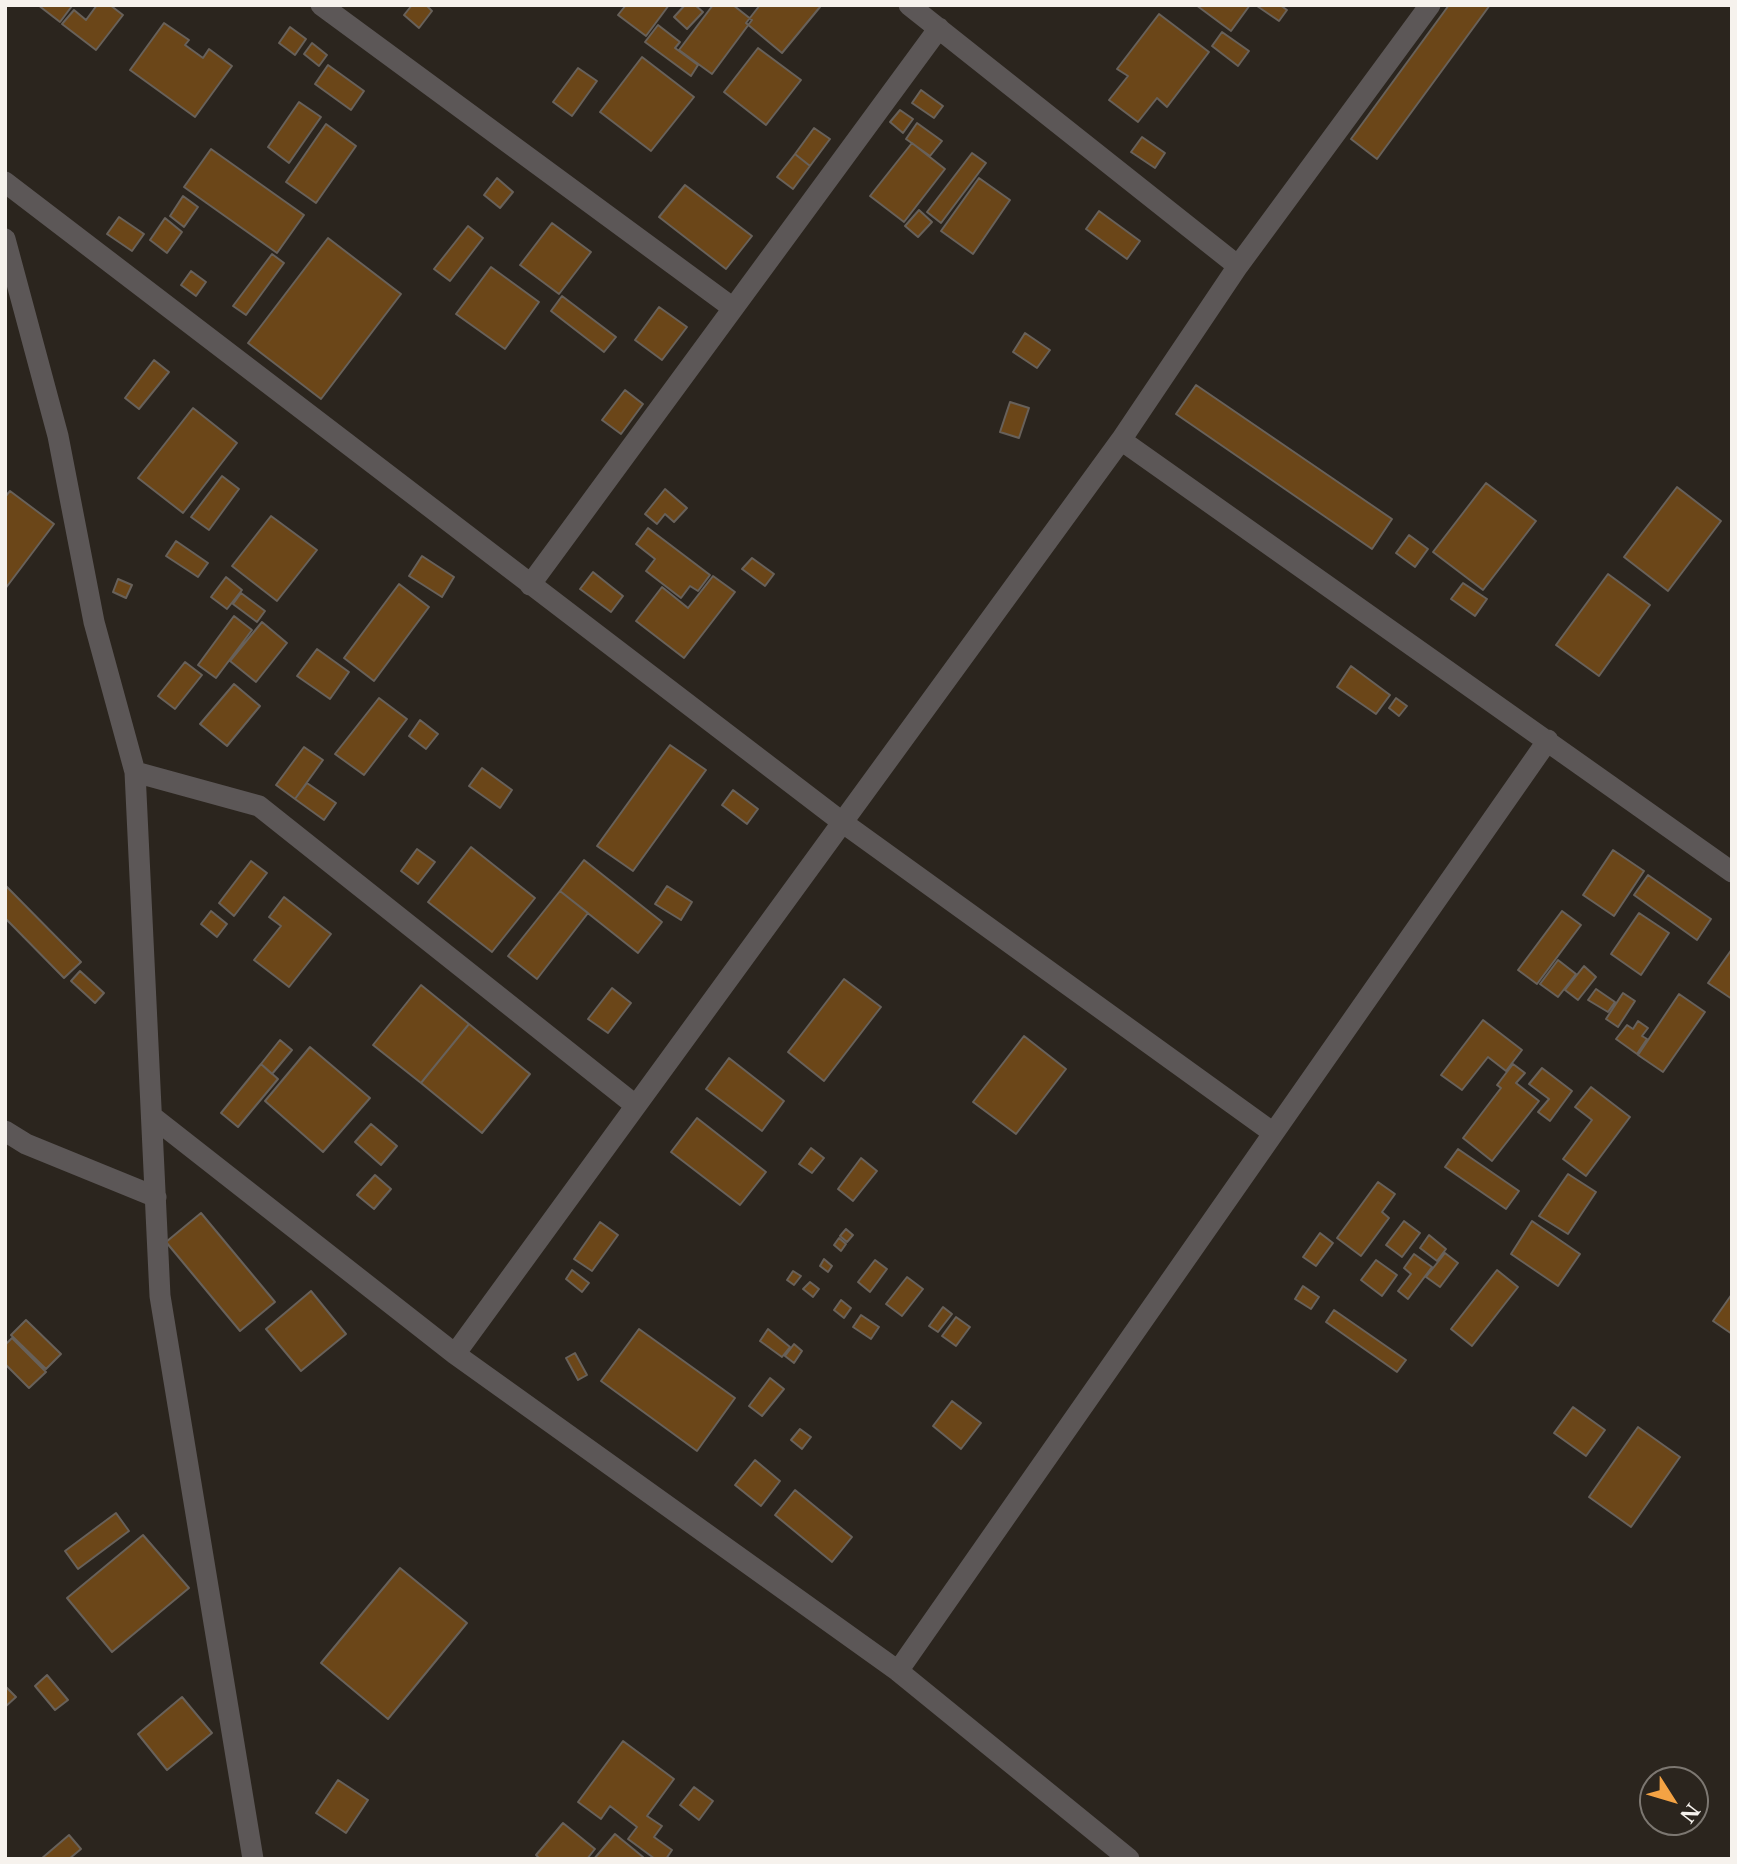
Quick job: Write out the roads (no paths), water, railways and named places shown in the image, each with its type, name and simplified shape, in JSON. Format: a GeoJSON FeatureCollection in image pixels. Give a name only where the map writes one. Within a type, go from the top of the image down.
{"type":"FeatureCollection","features":[{"type":"Feature","properties":{"kind":"street"},"geometry":{"type":"LineString","coordinates":[[321,5],[733,308]]}},
{"type":"Feature","properties":{"kind":"street"},"geometry":{"type":"LineString","coordinates":[[909,5],[1238,266]]}},
{"type":"Feature","properties":{"kind":"street"},"geometry":{"type":"LineString","coordinates":[[455,1354],[1121,440],[1238,266],[1430,5]]}},
{"type":"Feature","properties":{"kind":"street"},"geometry":{"type":"LineString","coordinates":[[530,585],[939,28]]}},
{"type":"Feature","properties":{"kind":"street"},"geometry":{"type":"LineString","coordinates":[[5,182],[842,822],[1272,1132]]}},
{"type":"Feature","properties":{"kind":"street"},"geometry":{"type":"LineString","coordinates":[[5,239],[58,436],[94,622],[135,772],[154,1118],[160,1296],[253,1859]]}},
{"type":"Feature","properties":{"kind":"street"},"geometry":{"type":"LineString","coordinates":[[1121,440],[1732,872]]}},
{"type":"Feature","properties":{"kind":"street"},"geometry":{"type":"LineString","coordinates":[[898,1671],[1548,740]]}},
{"type":"Feature","properties":{"kind":"street"},"geometry":{"type":"LineString","coordinates":[[135,772],[259,806],[635,1105]]}},
{"type":"Feature","properties":{"kind":"street"},"geometry":{"type":"LineString","coordinates":[[154,1118],[455,1354],[898,1671],[1129,1859]]}},
{"type":"Feature","properties":{"kind":"street"},"geometry":{"type":"LineString","coordinates":[[5,1131],[26,1144],[156,1197]]}}]}
